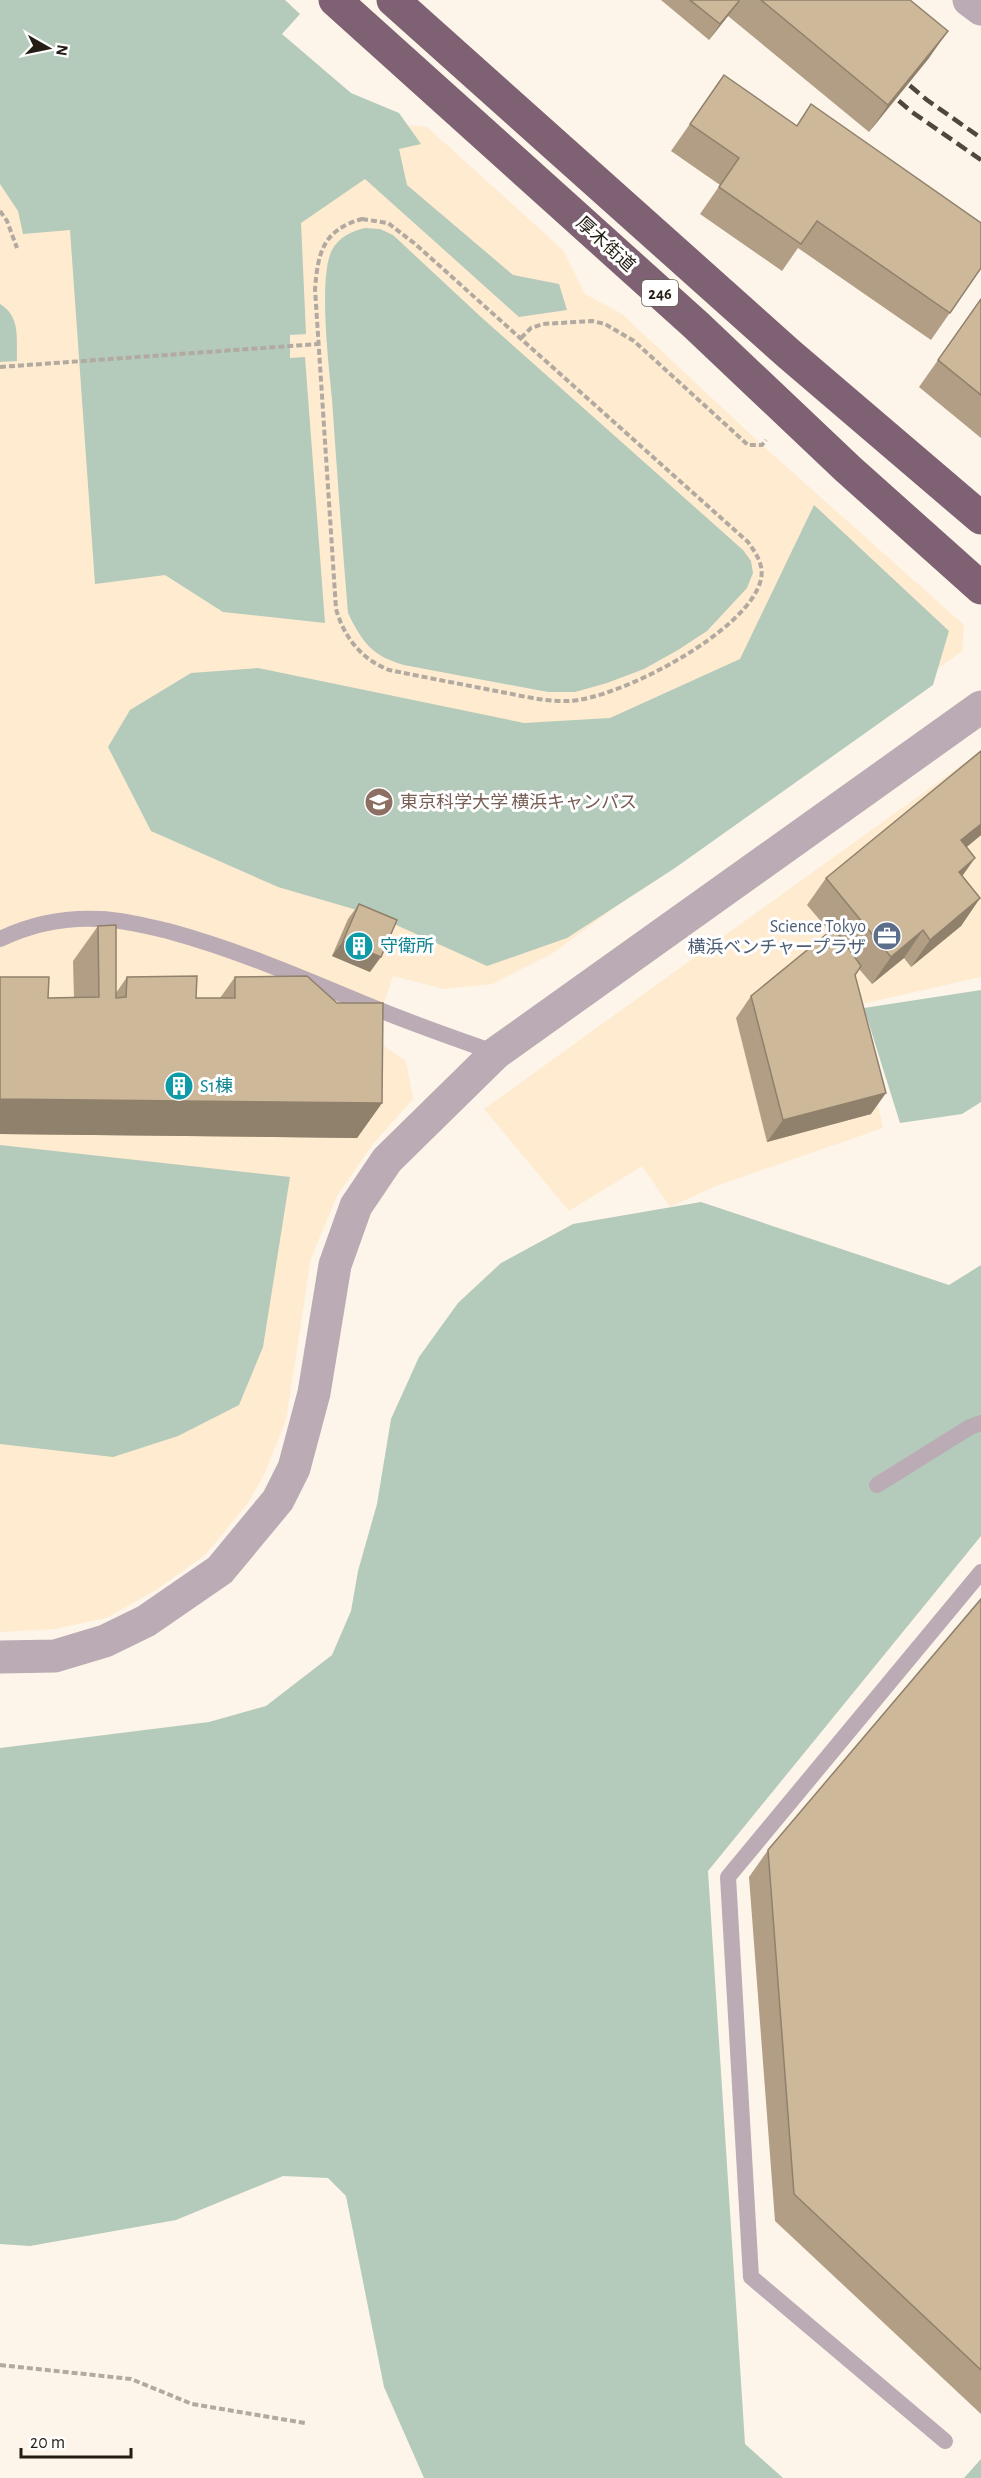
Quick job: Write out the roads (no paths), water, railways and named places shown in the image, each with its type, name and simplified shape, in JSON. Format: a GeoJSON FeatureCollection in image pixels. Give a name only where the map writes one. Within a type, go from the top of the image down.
{"type":"FeatureCollection","features":[{"type":"Feature","properties":{"kind":"highway","name":"厚木街道"},"geometry":{"type":"LineString","coordinates":[[335,0],[696,325],[848,469],[981,588]]}},
{"type":"Feature","properties":{"kind":"highway","name":"246"},"geometry":{"type":"LineString","coordinates":[[393,0],[789,354],[981,518]]}},
{"type":"Feature","properties":{"kind":"street"},"geometry":{"type":"LineString","coordinates":[[969,0],[981,9]]}},
{"type":"Feature","properties":{"kind":"street"},"geometry":{"type":"LineString","coordinates":[[0,1658],[55,1656],[105,1641],[146,1621],[220,1570],[278,1500],[294,1468],[314,1393],[335,1264],[356,1206],[387,1160],[495,1053],[981,707]]}},
{"type":"Feature","properties":{"kind":"lane"},"geometry":{"type":"LineString","coordinates":[[0,939],[18,930],[60,920],[102,918],[137,923],[263,962],[381,1011],[495,1053]]}},
{"type":"Feature","properties":{"kind":"lane"},"geometry":{"type":"LineString","coordinates":[[877,1485],[970,1426],[981,1423]]}},
{"type":"Feature","properties":{"kind":"lane"},"geometry":{"type":"LineString","coordinates":[[945,2441],[751,2277],[728,1877],[981,1572]]}},
{"type":"Feature","properties":{"kind":"railway"},"geometry":{"type":"LineString","coordinates":[[896,74],[927,100],[981,138]]}},
{"type":"Feature","properties":{"kind":"railway"},"geometry":{"type":"LineString","coordinates":[[885,89],[912,112],[981,160]]}},
{"type":"Feature","properties":{"kind":"place","name":"東京科学大学 横浜キャンパス"},"geometry":{"type":"Point","coordinates":[379,802]}},
{"type":"Feature","properties":{"kind":"place","name":"Science Tokyo 横浜ベンチャープラザ"},"geometry":{"type":"Point","coordinates":[887,936]}},
{"type":"Feature","properties":{"kind":"place","name":"守衛所"},"geometry":{"type":"Point","coordinates":[359,946]}},
{"type":"Feature","properties":{"kind":"place","name":"S1棟"},"geometry":{"type":"Point","coordinates":[179,1086]}}]}
